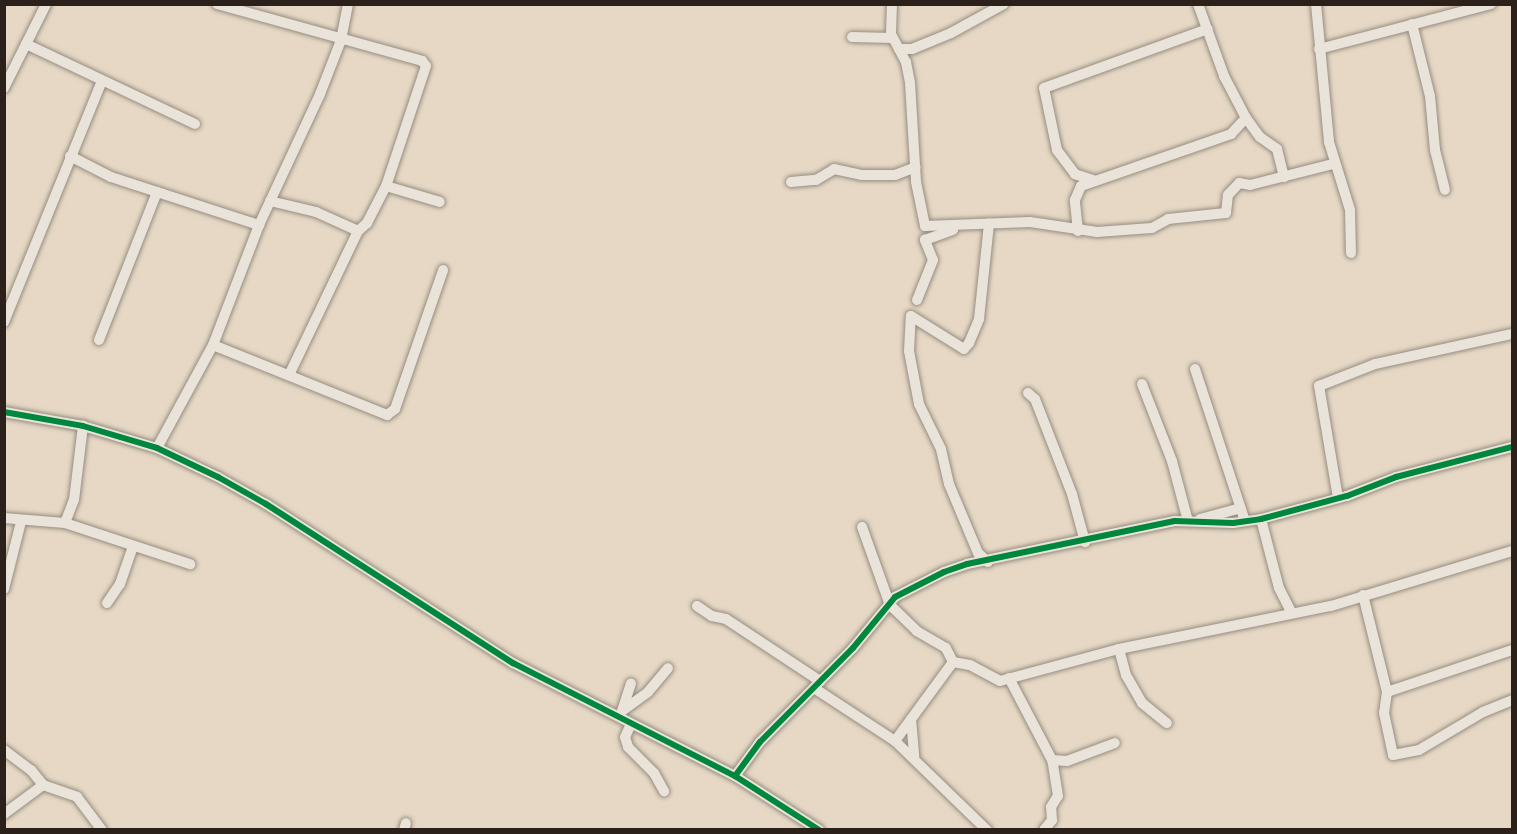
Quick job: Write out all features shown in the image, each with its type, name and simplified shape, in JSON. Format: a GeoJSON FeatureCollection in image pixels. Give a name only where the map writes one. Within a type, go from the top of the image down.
{"type":"FeatureCollection","features":[{"type":"Feature","properties":{"kind":"street"},"geometry":{"type":"LineString","coordinates":[[4,88],[45,4]]}},
{"type":"Feature","properties":{"kind":"street"},"geometry":{"type":"LineString","coordinates":[[217,4],[245,8],[341,40],[422,61],[426,66],[387,186],[367,223],[358,231],[289,375]]}},
{"type":"Feature","properties":{"kind":"street"},"geometry":{"type":"LineString","coordinates":[[157,448],[213,345],[259,225],[341,40],[348,4]]}},
{"type":"Feature","properties":{"kind":"street"},"geometry":{"type":"LineString","coordinates":[[892,4],[892,38],[906,62],[916,167],[925,226],[986,228]]}},
{"type":"Feature","properties":{"kind":"street"},"geometry":{"type":"LineString","coordinates":[[899,49],[912,49],[1004,4]]}},
{"type":"Feature","properties":{"kind":"street"},"geometry":{"type":"LineString","coordinates":[[1197,4],[1246,118],[1260,137],[1277,149],[1284,177]]}},
{"type":"Feature","properties":{"kind":"street"},"geometry":{"type":"LineString","coordinates":[[1316,4],[1333,164],[1350,210],[1351,253]]}},
{"type":"Feature","properties":{"kind":"street"},"geometry":{"type":"LineString","coordinates":[[1319,49],[1491,4]]}},
{"type":"Feature","properties":{"kind":"street"},"geometry":{"type":"LineString","coordinates":[[1412,24],[1430,96],[1435,150],[1445,190]]}},
{"type":"Feature","properties":{"kind":"street"},"geometry":{"type":"LineString","coordinates":[[1093,180],[1075,174],[1057,150],[1042,94],[1044,88],[1208,29]]}},
{"type":"Feature","properties":{"kind":"street"},"geometry":{"type":"LineString","coordinates":[[852,38],[892,38]]}},
{"type":"Feature","properties":{"kind":"street"},"geometry":{"type":"LineString","coordinates":[[26,44],[195,124]]}},
{"type":"Feature","properties":{"kind":"street"},"geometry":{"type":"LineString","coordinates":[[906,62],[912,49]]}},
{"type":"Feature","properties":{"kind":"street"},"geometry":{"type":"LineString","coordinates":[[4,322],[102,81]]}},
{"type":"Feature","properties":{"kind":"street"},"geometry":{"type":"LineString","coordinates":[[1078,231],[1076,192],[1093,180],[1231,134],[1246,118]]}},
{"type":"Feature","properties":{"kind":"street"},"geometry":{"type":"LineString","coordinates":[[70,156],[111,177],[259,225]]}},
{"type":"Feature","properties":{"kind":"street"},"geometry":{"type":"LineString","coordinates":[[917,300],[933,260],[925,240],[1030,222],[1078,231],[1152,228],[1168,219],[1226,213],[1232,188],[1333,164]]}},
{"type":"Feature","properties":{"kind":"street"},"geometry":{"type":"LineString","coordinates":[[791,182],[816,180],[834,169],[862,175],[895,175],[916,167]]}},
{"type":"Feature","properties":{"kind":"street"},"geometry":{"type":"LineString","coordinates":[[387,186],[440,202]]}},
{"type":"Feature","properties":{"kind":"street"},"geometry":{"type":"LineString","coordinates":[[99,340],[158,192]]}},
{"type":"Feature","properties":{"kind":"street"},"geometry":{"type":"LineString","coordinates":[[270,201],[316,212],[358,231]]}},
{"type":"Feature","properties":{"kind":"street"},"geometry":{"type":"LineString","coordinates":[[986,228],[979,319],[969,343],[964,349],[911,316],[909,351],[919,404],[941,449],[949,484],[978,553],[988,562]]}},
{"type":"Feature","properties":{"kind":"street"},"geometry":{"type":"LineString","coordinates":[[213,345],[383,415],[391,413],[443,270]]}},
{"type":"Feature","properties":{"kind":"street"},"geometry":{"type":"LineString","coordinates":[[1338,498],[1319,386],[1375,364],[1512,334]]}},
{"type":"Feature","properties":{"kind":"street"},"geometry":{"type":"LineString","coordinates":[[1195,369],[1245,521]]}},
{"type":"Feature","properties":{"kind":"street"},"geometry":{"type":"LineString","coordinates":[[1142,384],[1172,461],[1191,520]]}},
{"type":"Feature","properties":{"kind":"street"},"geometry":{"type":"LineString","coordinates":[[1028,393],[1035,399],[1072,494],[1085,542]]}},
{"type":"Feature","properties":{"kind":"street"},"geometry":{"type":"LineString","coordinates":[[4,412],[83,426],[157,448],[267,504],[513,663],[620,715],[630,726],[735,776],[819,830]]}},
{"type":"Feature","properties":{"kind":"street"},"geometry":{"type":"LineString","coordinates":[[65,523],[74,500],[83,426]]}},
{"type":"Feature","properties":{"kind":"street"},"geometry":{"type":"LineString","coordinates":[[1191,520],[1261,519],[1338,498],[1396,477],[1512,447]]}},
{"type":"Feature","properties":{"kind":"street"},"geometry":{"type":"LineString","coordinates":[[735,776],[760,742],[817,685],[895,597],[927,579],[967,564],[988,562],[1240,508]]}},
{"type":"Feature","properties":{"kind":"street"},"geometry":{"type":"LineString","coordinates":[[4,518],[21,522],[65,523],[190,564]]}},
{"type":"Feature","properties":{"kind":"street"},"geometry":{"type":"LineString","coordinates":[[1261,519],[1279,588],[1292,613]]}},
{"type":"Feature","properties":{"kind":"street"},"geometry":{"type":"LineString","coordinates":[[4,589],[21,522]]}},
{"type":"Feature","properties":{"kind":"street"},"geometry":{"type":"LineString","coordinates":[[862,527],[890,604],[917,631],[946,648],[953,662]]}},
{"type":"Feature","properties":{"kind":"street"},"geometry":{"type":"LineString","coordinates":[[107,603],[120,584],[133,547]]}},
{"type":"Feature","properties":{"kind":"street"},"geometry":{"type":"LineString","coordinates":[[953,662],[970,664],[998,681],[1119,648],[1292,613],[1363,595],[1512,551]]}},
{"type":"Feature","properties":{"kind":"street"},"geometry":{"type":"LineString","coordinates":[[967,564],[978,553]]}},
{"type":"Feature","properties":{"kind":"street"},"geometry":{"type":"LineString","coordinates":[[1363,595],[1387,692],[1384,713],[1393,755],[1419,750],[1483,712],[1512,700]]}},
{"type":"Feature","properties":{"kind":"street"},"geometry":{"type":"LineString","coordinates":[[697,606],[712,616],[726,619],[895,741],[914,757],[942,789],[987,830]]}},
{"type":"Feature","properties":{"kind":"street"},"geometry":{"type":"LineString","coordinates":[[1119,648],[1126,675],[1142,703],[1167,723]]}},
{"type":"Feature","properties":{"kind":"street"},"geometry":{"type":"LineString","coordinates":[[1387,692],[1512,650]]}},
{"type":"Feature","properties":{"kind":"street"},"geometry":{"type":"LineString","coordinates":[[895,741],[953,662]]}},
{"type":"Feature","properties":{"kind":"street"},"geometry":{"type":"LineString","coordinates":[[620,715],[648,692],[668,668]]}},
{"type":"Feature","properties":{"kind":"street"},"geometry":{"type":"LineString","coordinates":[[1009,678],[1052,760],[1058,796],[1051,807],[1052,820],[1044,830]]}},
{"type":"Feature","properties":{"kind":"street"},"geometry":{"type":"LineString","coordinates":[[620,715],[631,683]]}},
{"type":"Feature","properties":{"kind":"street"},"geometry":{"type":"LineString","coordinates":[[912,719],[914,757]]}},
{"type":"Feature","properties":{"kind":"street"},"geometry":{"type":"LineString","coordinates":[[630,726],[625,737],[628,747],[654,773],[664,791]]}},
{"type":"Feature","properties":{"kind":"street"},"geometry":{"type":"LineString","coordinates":[[1052,760],[1067,761],[1115,743]]}},
{"type":"Feature","properties":{"kind":"street"},"geometry":{"type":"LineString","coordinates":[[4,750],[32,770],[43,785],[77,797],[102,830]]}},
{"type":"Feature","properties":{"kind":"street"},"geometry":{"type":"LineString","coordinates":[[4,814],[43,785]]}},
{"type":"Feature","properties":{"kind":"cycle path"},"geometry":{"type":"LineString","coordinates":[[4,412],[83,426],[157,448],[218,477],[266,504],[513,663],[735,776],[819,830]]}},
{"type":"Feature","properties":{"kind":"cycle path"},"geometry":{"type":"LineString","coordinates":[[735,776],[760,742],[853,648],[895,597],[944,572],[967,564],[1175,521],[1233,523],[1261,519],[1347,496],[1396,477],[1512,447]]}}]}
